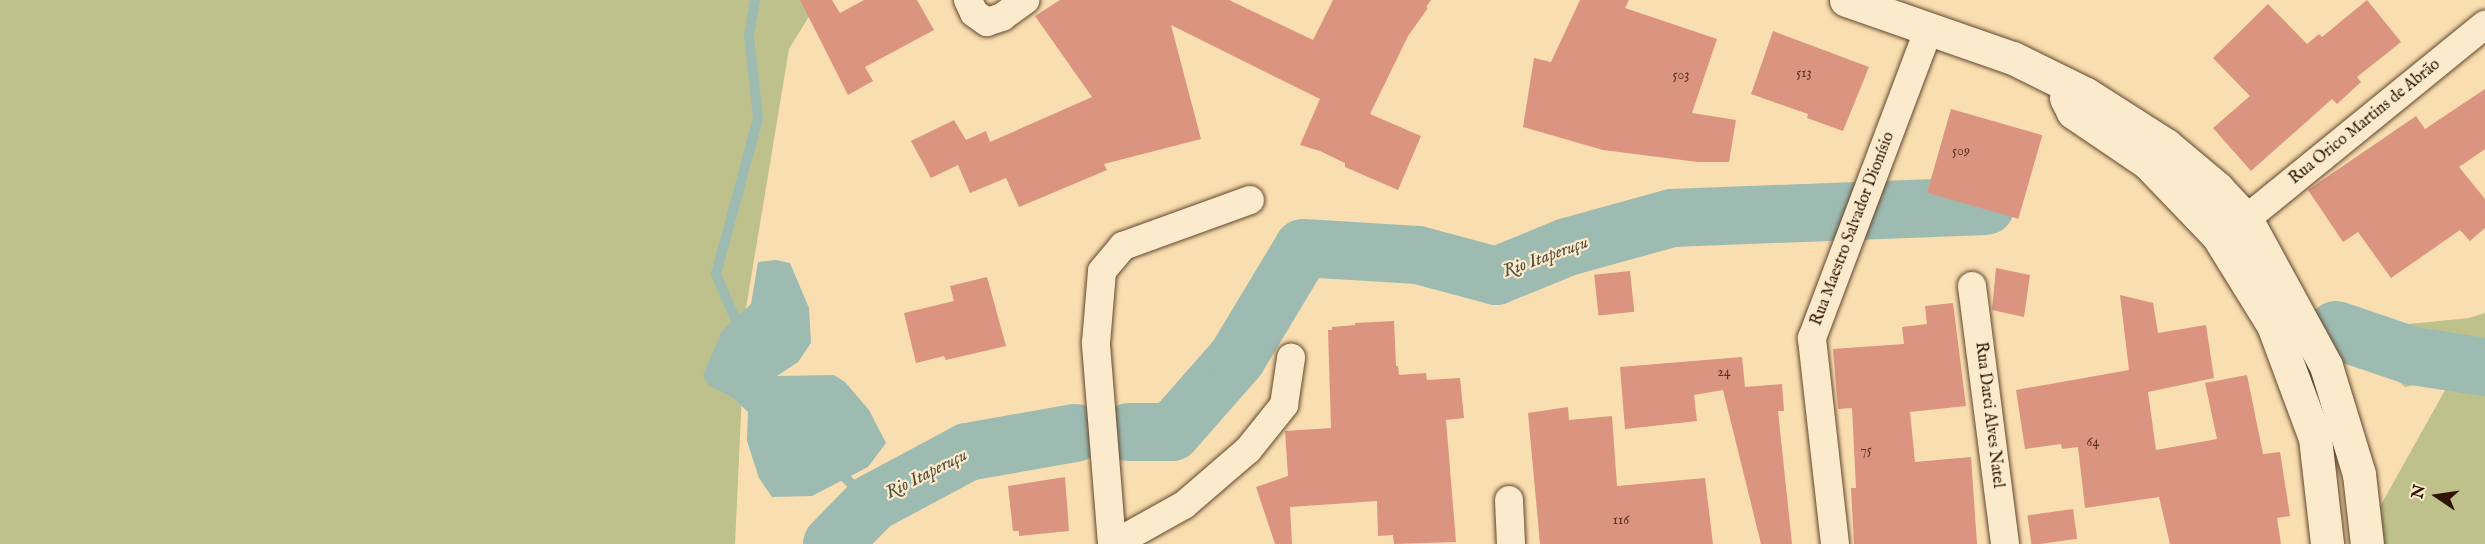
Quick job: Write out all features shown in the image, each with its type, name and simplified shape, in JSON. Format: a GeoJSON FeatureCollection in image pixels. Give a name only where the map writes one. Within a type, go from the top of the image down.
{"type":"FeatureCollection","features":[{"type":"Feature","properties":{"kind":"main road"},"geometry":{"type":"LineString","coordinates":[[1846,0],[2013,58],[2055,78],[2086,94],[2166,145],[2217,188],[2246,219],[2326,366],[2359,474],[2367,544]]}},
{"type":"Feature","properties":{"kind":"main road"},"geometry":{"type":"LineString","coordinates":[[2055,78],[2073,112],[2148,163],[2218,236],[2273,325],[2315,438],[2327,544]]}},
{"type":"Feature","properties":{"kind":"street"},"geometry":{"type":"LineString","coordinates":[[968,0],[974,13],[987,22],[1002,18],[1024,0]]}},
{"type":"Feature","properties":{"kind":"street","name":"Rua Orico Martins de Abrão"},"geometry":{"type":"LineString","coordinates":[[2246,219],[2485,25]]}},
{"type":"Feature","properties":{"kind":"street","name":"Rua Maestro Salvador Dionísio"},"geometry":{"type":"LineString","coordinates":[[1835,544],[1812,338],[1929,28]]}},
{"type":"Feature","properties":{"kind":"street"},"geometry":{"type":"LineString","coordinates":[[1250,200],[1123,246],[1102,271],[1096,343],[1113,544],[1184,505],[1248,450],[1284,405],[1291,358]]}},
{"type":"Feature","properties":{"kind":"street","name":"Rua Darci Alves Natel"},"geometry":{"type":"LineString","coordinates":[[1972,286],[2006,544]]}},
{"type":"Feature","properties":{"kind":"street"},"geometry":{"type":"LineString","coordinates":[[1509,500],[1511,544]]}},
{"type":"Feature","properties":{"kind":"green space"},"geometry":{"type":"Polygon","coordinates":[[[0,0],[819,0],[789,49],[746,308],[735,544],[0,544],[0,0]]]}},
{"type":"Feature","properties":{"kind":"green space"},"geometry":{"type":"Polygon","coordinates":[[[2485,313],[2485,544],[2359,544],[2453,376],[2405,387],[2339,331],[2469,318],[2485,313]]]}},
{"type":"Feature","properties":{"kind":"water"},"geometry":{"type":"Polygon","coordinates":[[[776,260],[790,263],[809,308],[811,343],[798,362],[777,376],[834,375],[845,382],[869,410],[886,443],[868,467],[812,496],[772,497],[759,478],[747,441],[748,412],[732,397],[708,385],[703,375],[722,331],[751,304],[758,262],[776,260]]]}},
{"type":"Feature","properties":{"kind":"building"},"geometry":{"type":"Polygon","coordinates":[[[800,0],[832,0],[840,13],[864,0],[917,0],[934,30],[865,67],[873,81],[848,95],[800,0]]]}},
{"type":"Feature","properties":{"kind":"building"},"geometry":{"type":"Polygon","coordinates":[[[1060,0],[1229,0],[1313,40],[1333,0],[1431,0],[1408,36],[1370,114],[1421,136],[1398,190],[1345,167],[1345,163],[1320,151],[1300,145],[1320,99],[1171,25],[1201,139],[1104,164],[1107,170],[1019,207],[1006,178],[970,193],[958,165],[931,178],[911,141],[954,120],[966,140],[986,131],[990,142],[1092,97],[1035,16],[1060,0]]]}},
{"type":"Feature","properties":{"kind":"building"},"geometry":{"type":"Polygon","coordinates":[[[1580,0],[1629,0],[1625,8],[1717,39],[1692,113],[1736,120],[1729,162],[1698,162],[1603,150],[1523,127],[1534,58],[1551,62],[1580,0]]]}},
{"type":"Feature","properties":{"kind":"building"},"geometry":{"type":"Polygon","coordinates":[[[2367,0],[2401,42],[2357,77],[2361,82],[2337,104],[2332,99],[2251,171],[2213,128],[2250,96],[2213,58],[2268,4],[2307,44],[2319,34],[2322,37],[2367,0]]]}},
{"type":"Feature","properties":{"kind":"building"},"geometry":{"type":"Polygon","coordinates":[[[1773,31],[1869,67],[1843,131],[1807,118],[1808,114],[1751,94],[1773,31]]]}},
{"type":"Feature","properties":{"kind":"building"},"geometry":{"type":"Polygon","coordinates":[[[2485,89],[2485,149],[2459,167],[2485,199],[2485,228],[2470,241],[2460,230],[2391,278],[2358,232],[2343,242],[2308,190],[2416,116],[2425,129],[2485,89]]]}},
{"type":"Feature","properties":{"kind":"building"},"geometry":{"type":"Polygon","coordinates":[[[1951,109],[2042,135],[2018,219],[1927,193],[1951,109]]]}},
{"type":"Feature","properties":{"kind":"building"},"geometry":{"type":"Polygon","coordinates":[[[1996,268],[2030,275],[2024,317],[1992,310],[1996,268]]]}},
{"type":"Feature","properties":{"kind":"building"},"geometry":{"type":"Polygon","coordinates":[[[1630,271],[1634,312],[1598,316],[1594,275],[1630,271]]]}},
{"type":"Feature","properties":{"kind":"building"},"geometry":{"type":"Polygon","coordinates":[[[987,277],[1006,346],[946,360],[944,356],[916,363],[904,313],[954,301],[950,286],[987,277]]]}},
{"type":"Feature","properties":{"kind":"building"},"geometry":{"type":"Polygon","coordinates":[[[2120,295],[2153,303],[2158,333],[2206,325],[2214,378],[2148,392],[2156,450],[2217,439],[2205,383],[2247,375],[2263,454],[2280,452],[2290,516],[2277,518],[2281,544],[2170,544],[2159,497],[2085,508],[2078,447],[2062,449],[2061,444],[2025,449],[2016,390],[2129,370],[2120,295]]]}},
{"type":"Feature","properties":{"kind":"building"},"geometry":{"type":"Polygon","coordinates":[[[1953,303],[1966,406],[1910,412],[1915,462],[1971,457],[1977,544],[1854,544],[1851,488],[1856,488],[1852,408],[1838,409],[1833,349],[1904,344],[1902,327],[1927,324],[1925,306],[1953,303]]]}},
{"type":"Feature","properties":{"kind":"building"},"geometry":{"type":"Polygon","coordinates":[[[1394,321],[1396,366],[1398,366],[1399,375],[1426,373],[1427,380],[1460,378],[1464,418],[1446,420],[1456,542],[1394,544],[1393,535],[1378,536],[1377,501],[1290,507],[1292,544],[1275,544],[1256,487],[1288,476],[1285,431],[1331,428],[1328,330],[1332,330],[1332,327],[1355,325],[1355,323],[1394,321]]]}},
{"type":"Feature","properties":{"kind":"building"},"geometry":{"type":"Polygon","coordinates":[[[1742,357],[1745,387],[1782,384],[1784,411],[1778,411],[1792,544],[1761,544],[1723,390],[1694,395],[1697,421],[1625,429],[1620,367],[1742,357]]]}},
{"type":"Feature","properties":{"kind":"building"},"geometry":{"type":"Polygon","coordinates":[[[1568,407],[1569,420],[1612,416],[1617,486],[1705,478],[1713,544],[1540,544],[1528,413],[1568,407]]]}},
{"type":"Feature","properties":{"kind":"building"},"geometry":{"type":"Polygon","coordinates":[[[1065,477],[1069,531],[1019,536],[1019,531],[1013,531],[1008,486],[1065,477]]]}},
{"type":"Feature","properties":{"kind":"building"},"geometry":{"type":"Polygon","coordinates":[[[2073,509],[2077,539],[2031,544],[2027,515],[2073,509]]]}},
{"type":"Feature","properties":{"kind":"waterway"},"geometry":{"type":"LineString","coordinates":[[740,330],[716,274],[758,118],[749,35],[755,0]]}},
{"type":"Feature","properties":{"kind":"waterway","name":"Rio Itaperuçu"},"geometry":{"type":"LineString","coordinates":[[1129,432],[1172,432],[1237,358],[1303,248],[1418,255],[1496,276],[1567,247],[1672,218],[1986,206]]}},
{"type":"Feature","properties":{"kind":"waterway","name":"Rio Itaperuçu"},"geometry":{"type":"LineString","coordinates":[[2336,330],[2413,356],[2485,367]]}},
{"type":"Feature","properties":{"kind":"waterway","name":"Rio Itaperuçu"},"geometry":{"type":"LineString","coordinates":[[832,544],[872,503],[967,452],[1075,433]]}},
{"type":"Feature","properties":{"kind":"waterway"},"geometry":{"type":"LineString","coordinates":[[837,470],[872,503]]}}]}
